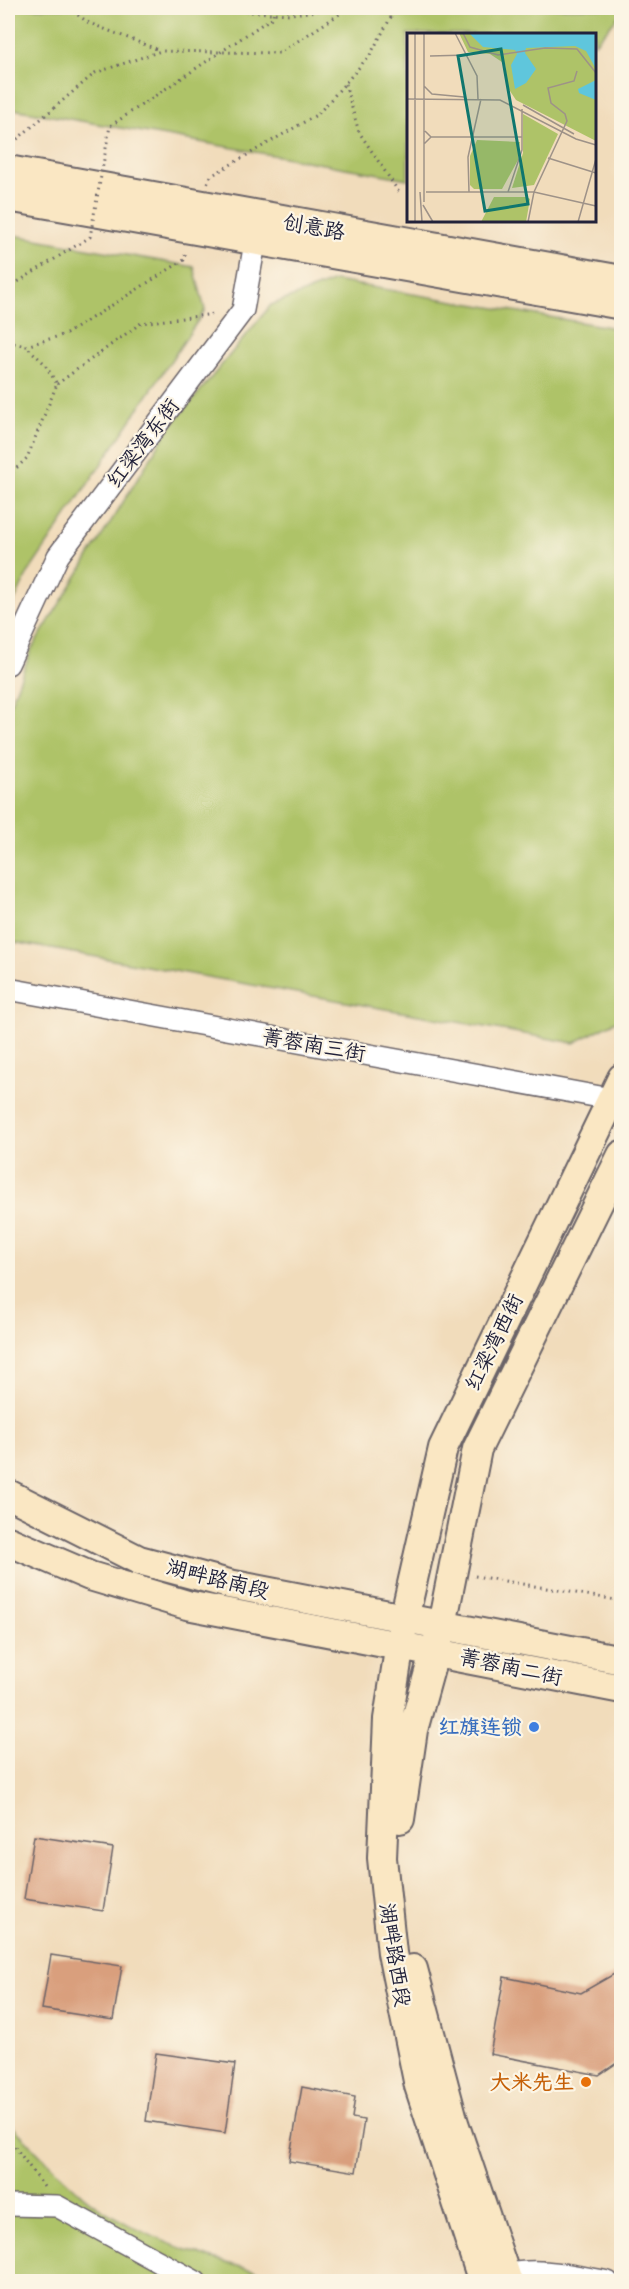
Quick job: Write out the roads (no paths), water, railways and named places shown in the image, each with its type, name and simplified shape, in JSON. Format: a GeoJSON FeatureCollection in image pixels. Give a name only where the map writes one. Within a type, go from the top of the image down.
{"type":"FeatureCollection","features":[{"type":"Feature","properties":{"kind":"main road","name":"创意路"},"geometry":{"type":"LineString","coordinates":[[8,171],[196,217],[621,305]]}},
{"type":"Feature","properties":{"kind":"main road","name":"创意路"},"geometry":{"type":"LineString","coordinates":[[8,197],[196,217]]}},
{"type":"Feature","properties":{"kind":"main road","name":"创意路"},"geometry":{"type":"LineString","coordinates":[[257,228],[621,280]]}},
{"type":"Feature","properties":{"kind":"main road","name":"红梁湾西街"},"geometry":{"type":"LineString","coordinates":[[402,1632],[443,1448],[618,1093]]}},
{"type":"Feature","properties":{"kind":"main road","name":"红梁湾西街"},"geometry":{"type":"LineString","coordinates":[[438,1638],[477,1449],[621,1155]]}},
{"type":"Feature","properties":{"kind":"main road","name":"湖畔路南段"},"geometry":{"type":"LineString","coordinates":[[8,1494],[139,1560],[402,1632]]}},
{"type":"Feature","properties":{"kind":"main road","name":"湖畔路南段"},"geometry":{"type":"LineString","coordinates":[[8,1541],[90,1576],[187,1605],[438,1638]]}},
{"type":"Feature","properties":{"kind":"main road","name":"湖畔路西段"},"geometry":{"type":"LineString","coordinates":[[402,1632],[388,1719],[381,1858],[392,1953],[419,2086],[495,2279]]}},
{"type":"Feature","properties":{"kind":"main road","name":"湖畔路西段"},"geometry":{"type":"LineString","coordinates":[[438,1638],[413,1730],[397,1835],[410,1949],[495,2279]]}},
{"type":"Feature","properties":{"kind":"main road","name":"菁蓉南二街"},"geometry":{"type":"LineString","coordinates":[[438,1638],[621,1660]]}},
{"type":"Feature","properties":{"kind":"main road","name":"菁蓉南二街"},"geometry":{"type":"LineString","coordinates":[[438,1638],[621,1689]]}},
{"type":"Feature","properties":{"kind":"street","name":"红梁湾东街"},"geometry":{"type":"LineString","coordinates":[[8,664],[58,556],[243,310],[257,228]]}},
{"type":"Feature","properties":{"kind":"street","name":"菁蓉南三街"},"geometry":{"type":"LineString","coordinates":[[8,989],[618,1093]]}},
{"type":"Feature","properties":{"kind":"street"},"geometry":{"type":"LineString","coordinates":[[8,2205],[57,2206],[196,2282]]}},
{"type":"Feature","properties":{"kind":"street"},"geometry":{"type":"LineString","coordinates":[[495,2279],[561,2272],[609,2282]]}},
{"type":"Feature","properties":{"kind":"place","name":"红旗连锁"},"geometry":{"type":"Point","coordinates":[534,1727]}},
{"type":"Feature","properties":{"kind":"place","name":"大米先生"},"geometry":{"type":"Point","coordinates":[586,2082]}}]}
